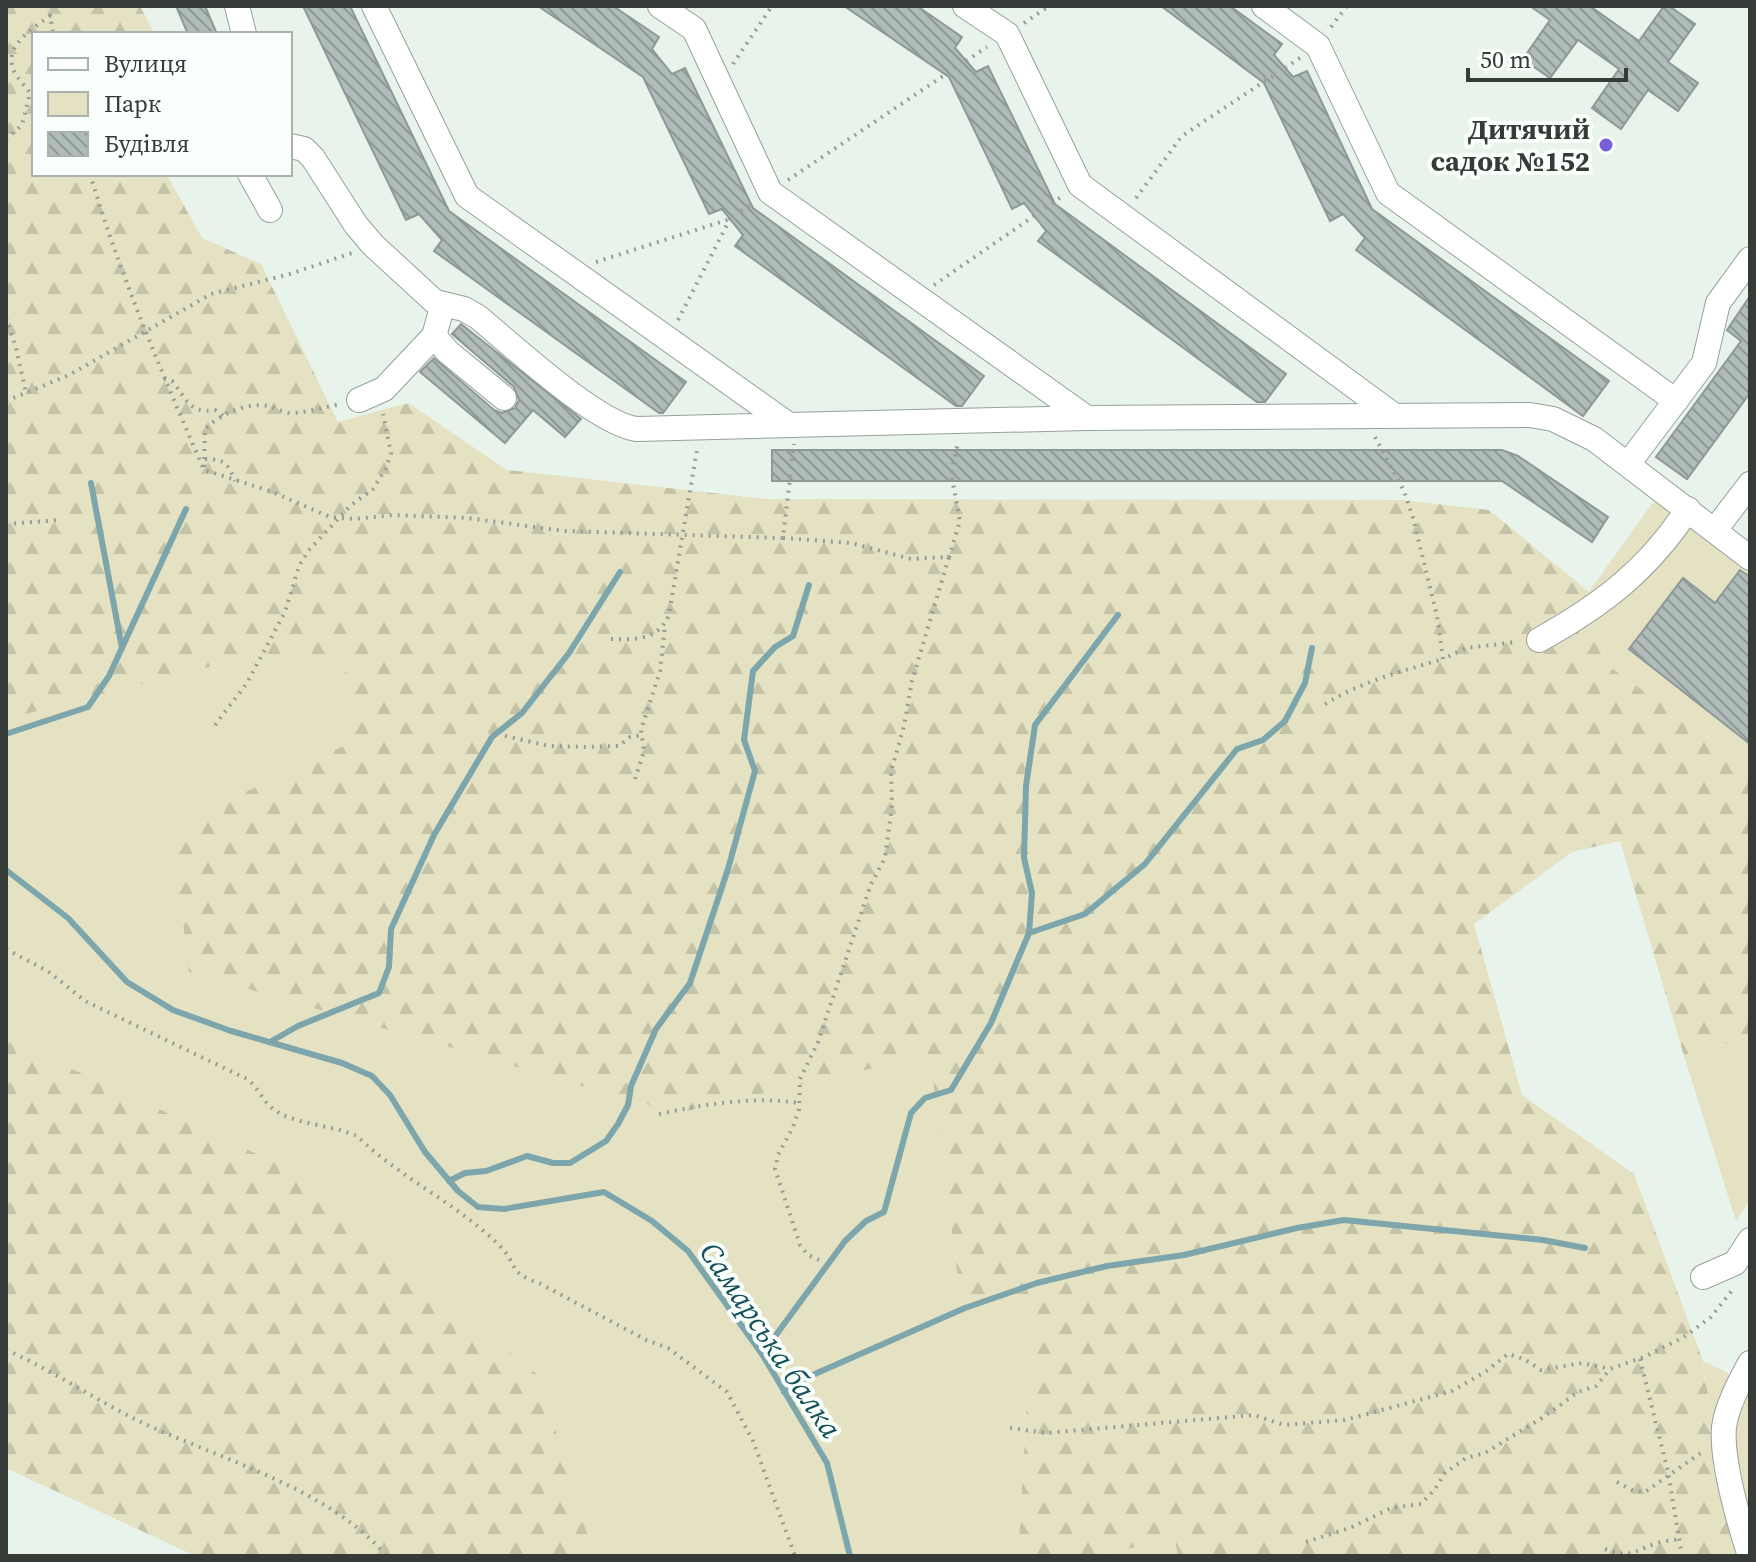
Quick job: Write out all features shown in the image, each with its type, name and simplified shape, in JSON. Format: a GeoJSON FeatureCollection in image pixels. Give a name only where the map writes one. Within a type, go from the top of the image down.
{"type":"FeatureCollection","features":[{"type":"Feature","properties":{"kind":"lane"},"geometry":{"type":"LineString","coordinates":[[237,6],[244,32]]}},
{"type":"Feature","properties":{"kind":"lane"},"geometry":{"type":"LineString","coordinates":[[374,6],[467,196],[792,425]]}},
{"type":"Feature","properties":{"kind":"lane"},"geometry":{"type":"LineString","coordinates":[[660,6],[694,29],[770,192],[1087,418]]}},
{"type":"Feature","properties":{"kind":"lane"},"geometry":{"type":"LineString","coordinates":[[965,6],[1007,34],[1080,185],[1384,414]]}},
{"type":"Feature","properties":{"kind":"lane"},"geometry":{"type":"LineString","coordinates":[[1264,6],[1318,46],[1388,193],[1676,401]]}},
{"type":"Feature","properties":{"kind":"lane"},"geometry":{"type":"LineString","coordinates":[[292,146],[304,149],[313,158],[356,225],[373,245],[435,302],[464,309],[478,317],[591,408],[616,423],[637,429],[1087,418],[1530,415],[1553,419],[1594,439],[1750,558]]}},
{"type":"Feature","properties":{"kind":"lane"},"geometry":{"type":"LineString","coordinates":[[251,176],[270,210]]}},
{"type":"Feature","properties":{"kind":"lane"},"geometry":{"type":"LineString","coordinates":[[1628,464],[1704,363],[1718,303],[1750,259]]}},
{"type":"Feature","properties":{"kind":"lane"},"geometry":{"type":"LineString","coordinates":[[368,396],[384,389],[434,336],[443,304]]}},
{"type":"Feature","properties":{"kind":"lane"},"geometry":{"type":"LineString","coordinates":[[434,336],[448,352],[504,398]]}},
{"type":"Feature","properties":{"kind":"lane"},"geometry":{"type":"LineString","coordinates":[[1715,530],[1750,484]]}},
{"type":"Feature","properties":{"kind":"lane"},"geometry":{"type":"LineString","coordinates":[[1539,640],[1623,586],[1668,540],[1688,509]]}},
{"type":"Feature","properties":{"kind":"lane"},"geometry":{"type":"LineString","coordinates":[[1703,1277],[1735,1263],[1750,1240]]}},
{"type":"Feature","properties":{"kind":"lane"},"geometry":{"type":"LineString","coordinates":[[1750,1363],[1727,1414],[1725,1438],[1727,1461],[1750,1556]]}},
{"type":"Feature","properties":{"kind":"path"},"geometry":{"type":"LineString","coordinates":[[49,6],[53,32]]}},
{"type":"Feature","properties":{"kind":"path"},"geometry":{"type":"LineString","coordinates":[[719,84],[772,6]]}},
{"type":"Feature","properties":{"kind":"path"},"geometry":{"type":"LineString","coordinates":[[1007,34],[1049,6]]}},
{"type":"Feature","properties":{"kind":"path"},"geometry":{"type":"LineString","coordinates":[[6,139],[22,125],[30,93],[13,71],[12,54],[22,37],[51,15]]}},
{"type":"Feature","properties":{"kind":"path"},"geometry":{"type":"LineString","coordinates":[[741,211],[955,68]]}},
{"type":"Feature","properties":{"kind":"path"},"geometry":{"type":"LineString","coordinates":[[1122,216],[1182,136],[1274,75]]}},
{"type":"Feature","properties":{"kind":"path"},"geometry":{"type":"LineString","coordinates":[[91,176],[144,330],[204,470],[270,491],[330,517],[393,515],[468,518],[564,531],[783,538],[851,543],[911,559],[949,557]]}},
{"type":"Feature","properties":{"kind":"path"},"geometry":{"type":"LineString","coordinates":[[915,298],[1034,216]]}},
{"type":"Feature","properties":{"kind":"path"},"geometry":{"type":"LineString","coordinates":[[571,270],[730,219],[668,340]]}},
{"type":"Feature","properties":{"kind":"path"},"geometry":{"type":"LineString","coordinates":[[6,401],[69,375],[211,294],[290,274],[373,245]]}},
{"type":"Feature","properties":{"kind":"path"},"geometry":{"type":"LineString","coordinates":[[6,318],[26,393]]}},
{"type":"Feature","properties":{"kind":"path"},"geometry":{"type":"LineString","coordinates":[[164,379],[172,381],[188,404],[202,412],[215,410],[223,416]]}},
{"type":"Feature","properties":{"kind":"path"},"geometry":{"type":"LineString","coordinates":[[204,470],[205,429],[223,416],[253,405],[287,413],[315,411],[368,396],[391,453],[373,489],[339,518],[304,558],[285,612],[247,683],[215,725]]}},
{"type":"Feature","properties":{"kind":"path"},"geometry":{"type":"LineString","coordinates":[[1384,414],[1374,433],[1404,491],[1413,518],[1437,616],[1443,659]]}},
{"type":"Feature","properties":{"kind":"path"},"geometry":{"type":"LineString","coordinates":[[819,1260],[808,1255],[800,1245],[775,1169],[778,1155],[793,1127],[799,1103],[800,1079],[818,1042],[871,884],[887,850],[892,806],[891,772],[912,681],[960,521],[951,473],[961,421]]}},
{"type":"Feature","properties":{"kind":"path"},"geometry":{"type":"LineString","coordinates":[[783,538],[792,425]]}},
{"type":"Feature","properties":{"kind":"path"},"geometry":{"type":"LineString","coordinates":[[635,779],[644,751],[642,735],[660,671],[665,626],[695,469],[699,428]]}},
{"type":"Feature","properties":{"kind":"path"},"geometry":{"type":"LineString","coordinates":[[205,459],[223,460],[235,481]]}},
{"type":"Feature","properties":{"kind":"path"},"geometry":{"type":"LineString","coordinates":[[6,524],[60,520]]}},
{"type":"Feature","properties":{"kind":"path"},"geometry":{"type":"LineString","coordinates":[[611,639],[635,640],[655,634],[665,626]]}},
{"type":"Feature","properties":{"kind":"path"},"geometry":{"type":"LineString","coordinates":[[1325,704],[1341,694],[1466,648],[1539,640]]}},
{"type":"Feature","properties":{"kind":"path"},"geometry":{"type":"LineString","coordinates":[[505,736],[549,746],[587,747],[619,746],[630,737],[642,735]]}},
{"type":"Feature","properties":{"kind":"path"},"geometry":{"type":"LineString","coordinates":[[6,949],[49,972],[85,1001],[247,1079],[257,1087],[272,1109],[284,1116],[341,1129],[357,1136],[451,1209],[474,1222],[507,1254],[521,1276],[646,1340],[668,1348],[719,1385],[727,1392],[753,1441],[795,1556]]}},
{"type":"Feature","properties":{"kind":"path"},"geometry":{"type":"LineString","coordinates":[[659,1114],[733,1100],[775,1099],[799,1103]]}},
{"type":"Feature","properties":{"kind":"path"},"geometry":{"type":"LineString","coordinates":[[1306,1542],[1350,1528],[1391,1508],[1421,1504],[1445,1473],[1466,1458],[1485,1453],[1578,1392],[1596,1386],[1610,1369],[1684,1337],[1711,1317],[1741,1278]]}},
{"type":"Feature","properties":{"kind":"path"},"geometry":{"type":"LineString","coordinates":[[6,1350],[141,1421],[268,1476],[347,1518],[386,1556]]}},
{"type":"Feature","properties":{"kind":"path"},"geometry":{"type":"LineString","coordinates":[[1010,1428],[1046,1433],[1254,1415],[1284,1425],[1345,1420],[1452,1391],[1508,1354],[1524,1359],[1541,1370],[1582,1363],[1610,1369]]}},
{"type":"Feature","properties":{"kind":"path"},"geometry":{"type":"LineString","coordinates":[[1640,1358],[1669,1477],[1682,1556]]}},
{"type":"Feature","properties":{"kind":"path"},"geometry":{"type":"LineString","coordinates":[[1617,1482],[1634,1491],[1645,1492],[1725,1438]]}},
{"type":"Feature","properties":{"kind":"path"},"geometry":{"type":"LineString","coordinates":[[1605,1549],[1631,1555],[1655,1543],[1679,1539]]}},
{"type":"Feature","properties":{"kind":"green space"},"geometry":{"type":"Polygon","coordinates":[[[6,6],[140,6],[154,32],[32,32],[32,176],[169,176],[202,238],[261,264],[338,422],[408,403],[507,470],[767,499],[1401,500],[1489,510],[1589,592],[1606,664],[1750,767],[1750,1035],[1685,1059],[1620,841],[1572,852],[1474,924],[1522,1095],[1634,1174],[1703,1361],[1725,1517],[1735,1556],[1178,1556],[1175,1539],[1094,1556],[1018,1556],[1033,1300],[960,1296],[930,1055],[677,1113],[189,972],[171,827],[352,742],[344,660],[217,665],[6,719],[6,6]]]}},
{"type":"Feature","properties":{"kind":"green space"},"geometry":{"type":"Polygon","coordinates":[[[1656,498],[1750,567],[1750,767],[1606,664],[1589,592],[1656,498]]]}},
{"type":"Feature","properties":{"kind":"green space"},"geometry":{"type":"Polygon","coordinates":[[[344,660],[353,742],[171,827],[677,1113],[930,1055],[960,1296],[1033,1299],[1018,1556],[196,1556],[6,1468],[6,719],[217,665],[344,660]]]}},
{"type":"Feature","properties":{"kind":"green space"},"geometry":{"type":"Polygon","coordinates":[[[1750,1035],[1750,1200],[1736,1221],[1685,1059],[1750,1035]]]}},
{"type":"Feature","properties":{"kind":"green space"},"geometry":{"type":"Polygon","coordinates":[[[6,1039],[279,1164],[539,1376],[594,1556],[196,1556],[6,1468],[6,1039]]]}},
{"type":"Feature","properties":{"kind":"green space"},"geometry":{"type":"Polygon","coordinates":[[[1703,1361],[1750,1384],[1750,1556],[1735,1556],[1725,1517],[1703,1361]]]}},
{"type":"Feature","properties":{"kind":"green space"},"geometry":{"type":"Polygon","coordinates":[[[1176,1539],[1178,1556],[1094,1556],[1176,1539]]]}},
{"type":"Feature","properties":{"kind":"building"},"geometry":{"type":"Polygon","coordinates":[[[176,6],[205,6],[216,32],[187,32],[176,6]]]}},
{"type":"Feature","properties":{"kind":"building"},"geometry":{"type":"Polygon","coordinates":[[[303,6],[350,6],[449,211],[686,382],[663,413],[434,251],[442,240],[419,214],[406,220],[303,6]]]}},
{"type":"Feature","properties":{"kind":"building"},"geometry":{"type":"Polygon","coordinates":[[[538,6],[613,6],[659,37],[652,49],[672,74],[685,68],[753,208],[984,376],[962,406],[956,406],[735,246],[743,235],[722,209],[709,214],[643,77],[538,6]]]}},
{"type":"Feature","properties":{"kind":"building"},"geometry":{"type":"Polygon","coordinates":[[[844,6],[917,6],[962,37],[955,48],[976,72],[988,66],[1055,204],[1286,374],[1265,402],[1257,402],[1038,241],[1046,231],[1024,203],[1012,209],[949,77],[844,6]]]}},
{"type":"Feature","properties":{"kind":"building"},"geometry":{"type":"Polygon","coordinates":[[[1161,6],[1230,6],[1282,44],[1274,55],[1293,77],[1307,71],[1372,209],[1609,381],[1583,416],[1356,250],[1365,238],[1343,214],[1330,221],[1264,83],[1161,6]]]}},
{"type":"Feature","properties":{"kind":"building"},"geometry":{"type":"Polygon","coordinates":[[[1530,6],[1590,6],[1639,41],[1664,6],[1669,6],[1695,24],[1668,62],[1698,83],[1678,111],[1648,90],[1621,129],[1592,108],[1619,69],[1578,40],[1550,78],[1523,59],[1550,20],[1530,6]]]}},
{"type":"Feature","properties":{"kind":"building"},"geometry":{"type":"Polygon","coordinates":[[[1750,296],[1750,393],[1687,479],[1656,457],[1741,341],[1727,330],[1750,296]]]}},
{"type":"Feature","properties":{"kind":"building"},"geometry":{"type":"Polygon","coordinates":[[[461,324],[581,419],[565,437],[533,410],[505,443],[420,372],[434,358],[494,410],[502,413],[515,408],[519,400],[514,387],[452,334],[461,324]]]}},
{"type":"Feature","properties":{"kind":"building"},"geometry":{"type":"Polygon","coordinates":[[[772,450],[1502,450],[1518,456],[1608,517],[1592,542],[1502,481],[772,481],[772,450]]]}},
{"type":"Feature","properties":{"kind":"building"},"geometry":{"type":"Polygon","coordinates":[[[1740,570],[1750,577],[1750,744],[1629,649],[1683,578],[1715,603],[1740,570]]]}},
{"type":"Feature","properties":{"kind":"waterway"},"geometry":{"type":"LineString","coordinates":[[91,483],[122,648]]}},
{"type":"Feature","properties":{"kind":"waterway"},"geometry":{"type":"LineString","coordinates":[[6,734],[88,707],[109,676],[186,509]]}},
{"type":"Feature","properties":{"kind":"waterway"},"geometry":{"type":"LineString","coordinates":[[270,1042],[298,1026],[379,993],[389,967],[391,929],[434,835],[492,737],[522,713],[569,653],[620,572]]}},
{"type":"Feature","properties":{"kind":"waterway"},"geometry":{"type":"LineString","coordinates":[[449,1181],[465,1173],[486,1171],[527,1156],[553,1163],[570,1163],[606,1141],[618,1124],[656,1029],[690,983],[728,869],[755,771],[744,740],[753,671],[775,647],[793,636],[809,585]]}},
{"type":"Feature","properties":{"kind":"waterway"},"geometry":{"type":"LineString","coordinates":[[1029,933],[1032,893],[1024,858],[1026,786],[1035,725],[1118,615]]}},
{"type":"Feature","properties":{"kind":"waterway"},"geometry":{"type":"LineString","coordinates":[[762,1354],[845,1241],[866,1221],[884,1212],[911,1113],[925,1098],[951,1090],[991,1023],[1029,933],[1085,914],[1145,864],[1237,749],[1263,740],[1285,721],[1305,683],[1312,648]]}},
{"type":"Feature","properties":{"kind":"waterway","name":"Самарська балка"},"geometry":{"type":"LineString","coordinates":[[6,870],[68,918],[127,982],[173,1010],[231,1031],[342,1063],[372,1076],[390,1095],[425,1152],[458,1191],[478,1207],[504,1209],[604,1192],[652,1221],[688,1251],[762,1354],[827,1463],[850,1556]]}},
{"type":"Feature","properties":{"kind":"waterway"},"geometry":{"type":"LineString","coordinates":[[784,1392],[817,1373],[965,1308],[1037,1283],[1107,1266],[1184,1255],[1297,1228],[1344,1220],[1543,1240],[1585,1248]]}},
{"type":"Feature","properties":{"kind":"place","name":"Дитячий садок №152"},"geometry":{"type":"Point","coordinates":[1606,145]}}]}
